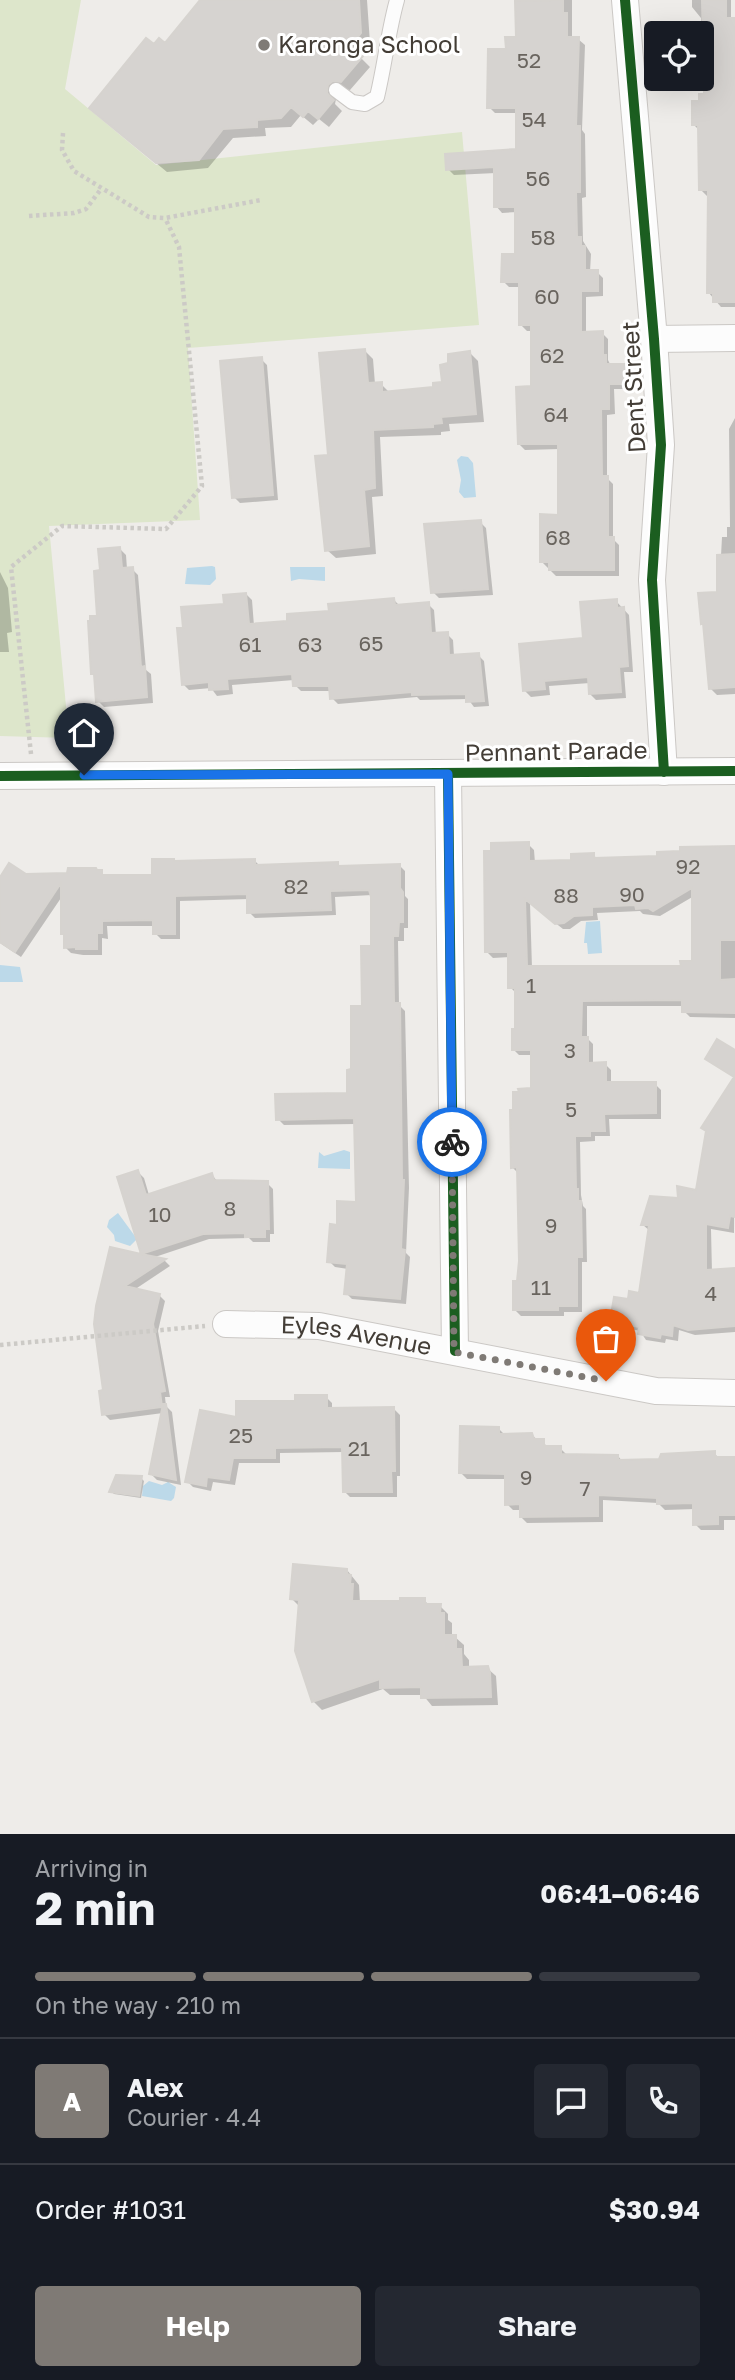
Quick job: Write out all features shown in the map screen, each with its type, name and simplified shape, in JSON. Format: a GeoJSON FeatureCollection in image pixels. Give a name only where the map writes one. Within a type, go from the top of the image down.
{"type":"FeatureCollection","features":[{"type":"Feature","properties":{"kind":"street","name":"Dent Street"},"geometry":{"type":"LineString","coordinates":[[625,0],[661,445],[652,580],[664,772]]}},
{"type":"Feature","properties":{"kind":"street"},"geometry":{"type":"LineString","coordinates":[[654,340],[735,338]]}},
{"type":"Feature","properties":{"kind":"street","name":"Pennant Parade"},"geometry":{"type":"LineString","coordinates":[[0,776],[735,771]]}},
{"type":"Feature","properties":{"kind":"street"},"geometry":{"type":"LineString","coordinates":[[448,774],[454,1352]]}},
{"type":"Feature","properties":{"kind":"street","name":"Eyles Avenue"},"geometry":{"type":"LineString","coordinates":[[226,1324],[319,1326],[656,1391],[735,1393]]}},
{"type":"Feature","properties":{"kind":"lane"},"geometry":{"type":"LineString","coordinates":[[336,90],[352,102],[365,104],[377,97],[386,62],[388,31],[397,0]]}},
{"type":"Feature","properties":{"kind":"path"},"geometry":{"type":"LineString","coordinates":[[63,133],[62,150],[74,171],[149,217],[165,218],[261,200]]}},
{"type":"Feature","properties":{"kind":"path"},"geometry":{"type":"LineString","coordinates":[[29,216],[74,213],[86,209],[102,189]]}},
{"type":"Feature","properties":{"kind":"path"},"geometry":{"type":"LineString","coordinates":[[33,775],[11,567],[62,526],[166,529],[202,486],[180,247],[165,218]]}},
{"type":"Feature","properties":{"kind":"path"},"geometry":{"type":"LineString","coordinates":[[0,1345],[226,1324]]}},
{"type":"Feature","properties":{"kind":"green space"},"geometry":{"type":"Polygon","coordinates":[[[0,0],[81,0],[65,89],[156,165],[462,132],[479,325],[188,348],[200,520],[49,526],[69,738],[0,736],[0,0]]]}},
{"type":"Feature","properties":{"kind":"water"},"geometry":{"type":"Polygon","coordinates":[[[461,456],[468,457],[473,463],[476,497],[464,498],[459,492],[461,480],[457,460],[461,456]]]}},
{"type":"Feature","properties":{"kind":"water"},"geometry":{"type":"Polygon","coordinates":[[[215,567],[216,579],[210,585],[185,584],[187,568],[215,567]]]}},
{"type":"Feature","properties":{"kind":"water"},"geometry":{"type":"Polygon","coordinates":[[[290,567],[325,567],[325,581],[291,581],[290,567]]]}},
{"type":"Feature","properties":{"kind":"water"},"geometry":{"type":"Polygon","coordinates":[[[600,921],[602,953],[588,954],[587,943],[584,943],[586,922],[600,921]]]}},
{"type":"Feature","properties":{"kind":"water"},"geometry":{"type":"Polygon","coordinates":[[[0,965],[20,967],[23,982],[0,982],[0,965]]]}},
{"type":"Feature","properties":{"kind":"water"},"geometry":{"type":"Polygon","coordinates":[[[344,1150],[350,1152],[350,1169],[318,1168],[319,1152],[324,1156],[344,1150]]]}},
{"type":"Feature","properties":{"kind":"water"},"geometry":{"type":"Polygon","coordinates":[[[118,1213],[137,1239],[130,1246],[115,1241],[114,1235],[107,1227],[109,1220],[118,1213]]]}},
{"type":"Feature","properties":{"kind":"water"},"geometry":{"type":"Polygon","coordinates":[[[149,1481],[162,1485],[168,1482],[176,1487],[174,1498],[171,1501],[142,1496],[143,1486],[149,1481]]]}},
{"type":"Feature","properties":{"kind":"building"},"geometry":{"type":"Polygon","coordinates":[[[200,0],[359,0],[361,33],[351,46],[363,56],[341,82],[333,81],[328,85],[327,93],[334,100],[318,119],[308,111],[303,117],[291,107],[281,118],[257,120],[257,127],[223,129],[199,160],[156,163],[89,108],[146,38],[154,44],[159,38],[165,43],[200,0]]]}},
{"type":"Feature","properties":{"kind":"building"},"geometry":{"type":"Polygon","coordinates":[[[563,0],[563,13],[567,13],[567,37],[579,37],[576,126],[580,126],[580,192],[576,192],[577,237],[581,237],[581,246],[585,246],[585,270],[598,270],[598,291],[581,291],[581,332],[603,331],[603,355],[606,355],[606,364],[627,364],[627,384],[609,384],[609,409],[601,409],[602,476],[608,476],[608,537],[614,537],[614,570],[549,570],[549,562],[540,562],[540,514],[558,515],[558,444],[518,444],[516,387],[531,386],[531,325],[519,325],[519,282],[501,282],[502,254],[515,254],[515,207],[494,207],[494,167],[446,170],[445,154],[516,149],[516,108],[487,108],[488,49],[506,49],[505,37],[516,37],[515,1],[563,0]]]}},
{"type":"Feature","properties":{"kind":"building"},"geometry":{"type":"Polygon","coordinates":[[[702,0],[726,0],[726,18],[735,18],[735,302],[713,302],[713,293],[707,293],[708,190],[699,190],[698,125],[692,125],[692,101],[699,101],[699,94],[704,94],[704,91],[714,91],[714,21],[702,21],[702,0]]]}},
{"type":"Feature","properties":{"kind":"building"},"geometry":{"type":"Polygon","coordinates":[[[365,349],[368,383],[382,382],[382,392],[433,387],[433,383],[442,382],[440,365],[448,363],[448,354],[470,351],[476,414],[441,417],[442,423],[433,424],[433,427],[373,430],[375,488],[364,490],[369,546],[325,551],[315,456],[328,455],[319,353],[365,349]]]}},
{"type":"Feature","properties":{"kind":"building"},"geometry":{"type":"Polygon","coordinates":[[[262,357],[273,495],[232,498],[220,361],[262,357]]]}},
{"type":"Feature","properties":{"kind":"building"},"geometry":{"type":"Polygon","coordinates":[[[481,520],[488,589],[431,593],[424,524],[481,520]]]}},
{"type":"Feature","properties":{"kind":"building"},"geometry":{"type":"Polygon","coordinates":[[[120,547],[122,568],[133,567],[141,667],[145,666],[147,697],[96,702],[94,674],[91,674],[88,621],[90,616],[97,616],[94,571],[100,570],[98,549],[120,547]]]}},
{"type":"Feature","properties":{"kind":"building"},"geometry":{"type":"Polygon","coordinates":[[[735,554],[735,687],[709,689],[698,593],[717,592],[717,555],[735,554]]]}},
{"type":"Feature","properties":{"kind":"building"},"geometry":{"type":"Polygon","coordinates":[[[246,593],[249,624],[287,621],[287,614],[329,611],[328,604],[394,598],[395,605],[429,602],[431,633],[448,632],[449,655],[479,653],[484,701],[466,702],[466,694],[412,695],[412,692],[330,699],[329,686],[293,686],[292,674],[227,679],[228,689],[209,690],[209,682],[182,685],[177,628],[183,628],[181,607],[224,604],[223,595],[246,593]]]}},
{"type":"Feature","properties":{"kind":"building"},"geometry":{"type":"Polygon","coordinates":[[[617,599],[617,608],[624,607],[628,666],[619,667],[621,692],[589,694],[588,677],[544,681],[545,689],[523,691],[519,644],[583,638],[580,602],[617,599]]]}},
{"type":"Feature","properties":{"kind":"building"},"geometry":{"type":"Polygon","coordinates":[[[529,842],[529,861],[571,860],[571,854],[594,853],[594,858],[657,856],[657,852],[680,851],[680,847],[735,846],[735,940],[720,940],[720,980],[735,979],[735,1013],[682,1012],[682,1000],[582,1001],[581,1037],[588,1037],[588,1063],[606,1062],[606,1082],[656,1082],[656,1113],[604,1114],[605,1131],[590,1131],[590,1136],[575,1136],[576,1189],[578,1201],[581,1201],[582,1257],[577,1257],[577,1306],[558,1306],[558,1310],[513,1310],[513,1281],[517,1281],[519,1261],[517,1167],[511,1168],[510,1110],[513,1110],[513,1092],[531,1088],[531,1050],[512,1050],[515,988],[508,988],[508,952],[485,952],[484,851],[491,851],[491,843],[529,842]],[[692,888],[653,911],[648,908],[636,909],[635,905],[592,907],[592,915],[574,916],[564,923],[555,924],[525,899],[527,966],[681,966],[680,961],[692,961],[692,888]]]}},
{"type":"Feature","properties":{"kind":"building"},"geometry":{"type":"Polygon","coordinates":[[[152,859],[255,859],[255,865],[338,862],[338,866],[400,864],[403,922],[399,922],[398,936],[393,936],[394,1003],[400,1003],[404,1180],[401,1249],[405,1250],[400,1299],[344,1294],[347,1264],[327,1262],[330,1224],[337,1225],[337,1201],[356,1202],[354,1118],[276,1120],[275,1094],[347,1093],[347,1070],[351,1069],[351,1006],[362,1006],[361,946],[371,946],[369,890],[330,891],[331,910],[247,913],[247,894],[175,896],[175,934],[153,934],[153,920],[102,921],[102,933],[97,933],[97,949],[76,949],[64,948],[64,934],[61,934],[61,883],[15,952],[0,942],[0,877],[9,863],[26,874],[67,873],[68,868],[96,868],[102,870],[102,875],[152,875],[152,859]]]}},
{"type":"Feature","properties":{"kind":"building"},"geometry":{"type":"Polygon","coordinates":[[[717,1039],[735,1050],[735,1217],[730,1216],[728,1228],[706,1224],[706,1270],[735,1268],[735,1326],[688,1330],[673,1325],[672,1336],[661,1334],[660,1338],[638,1334],[639,1327],[610,1321],[614,1297],[628,1299],[629,1291],[639,1293],[649,1225],[641,1225],[650,1196],[678,1198],[677,1186],[696,1190],[706,1131],[701,1128],[734,1077],[705,1059],[717,1039]]]}},
{"type":"Feature","properties":{"kind":"building"},"geometry":{"type":"Polygon","coordinates":[[[138,1170],[146,1195],[212,1173],[214,1180],[268,1181],[269,1229],[265,1229],[265,1237],[245,1237],[245,1233],[203,1234],[141,1254],[117,1177],[138,1170]]]}},
{"type":"Feature","properties":{"kind":"building"},"geometry":{"type":"Polygon","coordinates":[[[110,1247],[166,1259],[125,1286],[160,1294],[153,1324],[165,1391],[160,1392],[162,1407],[102,1415],[99,1391],[103,1390],[94,1324],[110,1247]]]}},
{"type":"Feature","properties":{"kind":"building"},"geometry":{"type":"Polygon","coordinates":[[[295,1395],[327,1395],[327,1408],[394,1407],[395,1471],[391,1471],[392,1492],[343,1492],[342,1447],[275,1448],[275,1458],[233,1458],[229,1480],[207,1477],[206,1486],[185,1482],[200,1410],[236,1417],[236,1401],[295,1401],[295,1395]]]}},
{"type":"Feature","properties":{"kind":"building"},"geometry":{"type":"Polygon","coordinates":[[[163,1404],[166,1404],[176,1480],[149,1474],[163,1404]]]}},
{"type":"Feature","properties":{"kind":"building"},"geometry":{"type":"Polygon","coordinates":[[[460,1426],[499,1427],[499,1434],[532,1433],[534,1439],[544,1439],[544,1446],[561,1446],[561,1454],[618,1455],[618,1460],[659,1459],[661,1454],[715,1451],[715,1457],[735,1457],[735,1515],[718,1515],[718,1524],[693,1525],[693,1503],[657,1504],[657,1498],[598,1495],[598,1516],[520,1517],[520,1504],[505,1505],[505,1474],[459,1473],[460,1426]]]}},
{"type":"Feature","properties":{"kind":"building"},"geometry":{"type":"Polygon","coordinates":[[[116,1475],[142,1476],[139,1496],[109,1492],[116,1475]]]}},
{"type":"Feature","properties":{"kind":"building"},"geometry":{"type":"Polygon","coordinates":[[[293,1564],[347,1569],[347,1574],[351,1575],[350,1584],[353,1584],[352,1601],[425,1598],[425,1604],[441,1604],[440,1613],[444,1613],[444,1635],[456,1635],[456,1649],[461,1649],[462,1667],[488,1666],[491,1697],[421,1698],[421,1687],[380,1688],[380,1679],[312,1702],[295,1651],[299,1600],[290,1599],[293,1564]]]}},
{"type":"Feature","properties":{"kind":"cycle path"},"geometry":{"type":"LineString","coordinates":[[625,0],[661,445],[652,580],[664,772]]}},
{"type":"Feature","properties":{"kind":"cycle path"},"geometry":{"type":"LineString","coordinates":[[0,776],[735,771]]}},
{"type":"Feature","properties":{"kind":"cycle path"},"geometry":{"type":"LineString","coordinates":[[448,774],[455,1351]]}},
{"type":"Feature","properties":{"kind":"way so far"},"geometry":{"type":"LineString","coordinates":[[452,1142],[454,1352],[606,1381]]}},
{"type":"Feature","properties":{"kind":"place","name":"Karonga School"},"geometry":{"type":"Point","coordinates":[264,45]}},
{"type":"Feature","properties":{"kind":"route"},"geometry":{"type":"LineString","coordinates":[[84,775],[448,774],[452,1142]]}}]}
